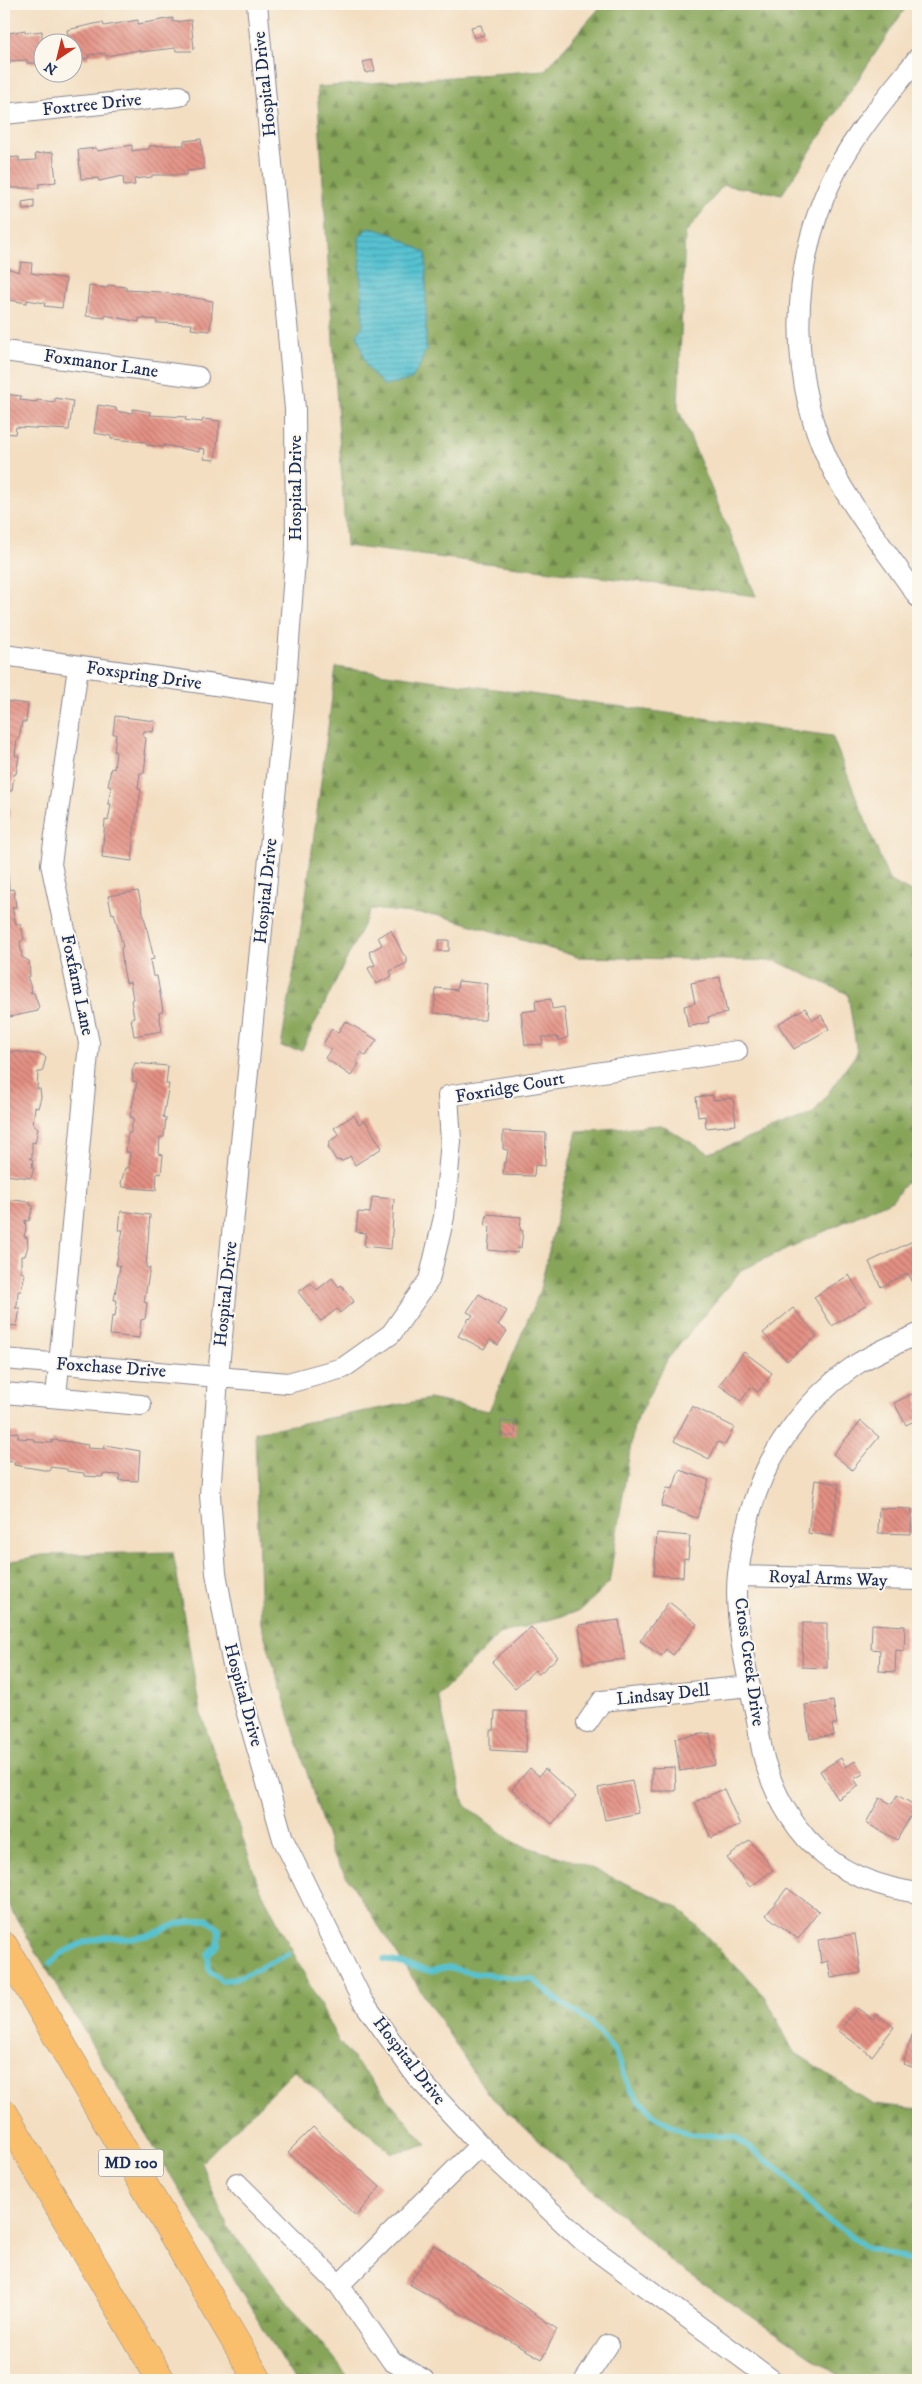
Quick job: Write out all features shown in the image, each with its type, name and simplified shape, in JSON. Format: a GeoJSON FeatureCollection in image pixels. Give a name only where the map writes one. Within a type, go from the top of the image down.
{"type":"FeatureCollection","features":[{"type":"Feature","properties":{"kind":"highway","name":"MD 100"},"geometry":{"type":"LineString","coordinates":[[4,1946],[258,2380]]}},
{"type":"Feature","properties":{"kind":"highway"},"geometry":{"type":"LineString","coordinates":[[4,2113],[161,2380]]}},
{"type":"Feature","properties":{"kind":"street","name":"Hospital Drive"},"geometry":{"type":"LineString","coordinates":[[257,4],[295,410],[296,546],[285,695],[218,1377],[210,1495],[216,1573],[232,1662],[283,1838],[362,2000],[417,2077],[480,2145],[583,2241],[772,2380]]}},
{"type":"Feature","properties":{"kind":"street"},"geometry":{"type":"LineString","coordinates":[[915,584],[860,516],[836,476],[816,427],[804,373],[799,334],[802,282],[810,241],[822,204],[852,144],[918,58]]}},
{"type":"Feature","properties":{"kind":"street","name":"Foxtree Drive"},"geometry":{"type":"LineString","coordinates":[[4,114],[179,96]]}},
{"type":"Feature","properties":{"kind":"street","name":"Foxmanor Lane"},"geometry":{"type":"LineString","coordinates":[[4,351],[198,377]]}},
{"type":"Feature","properties":{"kind":"street","name":"Foxspring Drive"},"geometry":{"type":"LineString","coordinates":[[4,655],[285,695]]}},
{"type":"Feature","properties":{"kind":"street","name":"Foxfarm Lane"},"geometry":{"type":"LineString","coordinates":[[56,1397],[89,1043],[51,864],[78,667]]}},
{"type":"Feature","properties":{"kind":"street","name":"Foxridge Court"},"geometry":{"type":"LineString","coordinates":[[218,1377],[288,1383],[343,1368],[391,1334],[429,1280],[444,1217],[451,1141],[448,1096],[736,1051]]}},
{"type":"Feature","properties":{"kind":"street","name":"Cross Creek Drive"},"geometry":{"type":"LineString","coordinates":[[918,1334],[858,1364],[828,1388],[790,1428],[769,1463],[758,1488],[746,1530],[738,1576],[739,1614],[750,1686],[766,1768],[784,1808],[824,1856],[851,1873],[885,1888],[918,1894]]}},
{"type":"Feature","properties":{"kind":"street","name":"Foxchase Drive"},"geometry":{"type":"LineString","coordinates":[[4,1359],[218,1377]]}},
{"type":"Feature","properties":{"kind":"street"},"geometry":{"type":"LineString","coordinates":[[4,1393],[141,1405]]}},
{"type":"Feature","properties":{"kind":"street","name":"Royal Arms Way"},"geometry":{"type":"LineString","coordinates":[[738,1576],[918,1580]]}},
{"type":"Feature","properties":{"kind":"street","name":"Lindsay Dell"},"geometry":{"type":"LineString","coordinates":[[586,1723],[602,1702],[750,1686]]}},
{"type":"Feature","properties":{"kind":"street"},"geometry":{"type":"LineString","coordinates":[[339,2285],[480,2145]]}},
{"type":"Feature","properties":{"kind":"street"},"geometry":{"type":"LineString","coordinates":[[237,2183],[339,2285],[392,2361],[424,2380]]}},
{"type":"Feature","properties":{"kind":"street"},"geometry":{"type":"LineString","coordinates":[[585,2380],[608,2345]]}},
{"type":"Feature","properties":{"kind":"green space"},"geometry":{"type":"Polygon","coordinates":[[[603,4],[908,4],[782,194],[723,185],[685,234],[678,408],[756,596],[346,546],[317,87],[545,70],[603,4]]]}},
{"type":"Feature","properties":{"kind":"green space"},"geometry":{"type":"Polygon","coordinates":[[[336,667],[832,736],[889,880],[918,896],[918,1168],[892,1200],[741,1270],[667,1360],[634,1425],[609,1583],[580,1611],[499,1634],[438,1696],[464,1804],[514,1843],[580,1863],[678,1907],[765,1996],[793,2051],[873,2104],[918,2109],[918,2380],[845,2380],[673,2263],[488,2094],[332,1854],[261,1624],[255,1432],[429,1399],[489,1411],[539,1293],[577,1131],[661,1125],[709,1153],[813,1114],[857,1053],[848,994],[776,961],[578,957],[442,916],[371,909],[302,1050],[281,1047],[305,903],[336,667]]]}},
{"type":"Feature","properties":{"kind":"green space"},"geometry":{"type":"Polygon","coordinates":[[[173,1552],[200,1711],[258,1884],[339,2042],[427,2145],[392,2153],[294,2071],[201,2163],[228,2228],[351,2380],[294,2380],[4,1898],[4,1563],[42,1555],[173,1552]]]}},
{"type":"Feature","properties":{"kind":"water"},"geometry":{"type":"Polygon","coordinates":[[[368,227],[392,234],[426,253],[426,349],[420,365],[411,380],[383,385],[367,367],[357,334],[363,325],[359,238],[368,227]]]}},
{"type":"Feature","properties":{"kind":"building"},"geometry":{"type":"Polygon","coordinates":[[[173,18],[173,22],[191,20],[194,49],[192,51],[176,51],[175,48],[140,52],[140,50],[106,56],[105,53],[88,55],[89,58],[82,59],[82,32],[67,32],[67,30],[99,23],[103,23],[104,26],[138,20],[138,24],[173,18]]]}},
{"type":"Feature","properties":{"kind":"building"},"geometry":{"type":"Polygon","coordinates":[[[481,25],[484,35],[474,38],[471,27],[481,25]]]}},
{"type":"Feature","properties":{"kind":"building"},"geometry":{"type":"Polygon","coordinates":[[[25,30],[25,33],[32,32],[32,63],[27,63],[27,60],[10,61],[10,64],[4,64],[4,34],[25,30]]]}},
{"type":"Feature","properties":{"kind":"building"},"geometry":{"type":"Polygon","coordinates":[[[372,60],[375,71],[366,73],[363,62],[372,60]]]}},
{"type":"Feature","properties":{"kind":"building"},"geometry":{"type":"Polygon","coordinates":[[[201,139],[204,169],[187,171],[185,175],[152,175],[152,177],[134,179],[135,185],[124,186],[123,176],[99,181],[98,178],[81,179],[78,150],[96,148],[98,151],[132,145],[132,151],[149,149],[149,146],[184,145],[184,141],[201,139]]]}},
{"type":"Feature","properties":{"kind":"building"},"geometry":{"type":"Polygon","coordinates":[[[53,152],[56,182],[39,184],[39,188],[4,188],[4,158],[19,157],[19,161],[36,160],[35,154],[53,152]]]}},
{"type":"Feature","properties":{"kind":"building"},"geometry":{"type":"Polygon","coordinates":[[[34,200],[34,208],[23,209],[22,202],[34,200]]]}},
{"type":"Feature","properties":{"kind":"building"},"geometry":{"type":"Polygon","coordinates":[[[21,262],[32,263],[31,273],[66,279],[62,308],[44,306],[45,303],[27,300],[27,303],[9,300],[9,298],[4,297],[4,267],[19,272],[21,262]]]}},
{"type":"Feature","properties":{"kind":"building"},"geometry":{"type":"Polygon","coordinates":[[[108,285],[126,287],[126,290],[160,292],[213,301],[210,331],[191,329],[192,324],[156,323],[157,320],[139,318],[139,322],[105,315],[105,318],[86,316],[89,286],[108,288],[108,285]]]}},
{"type":"Feature","properties":{"kind":"building"},"geometry":{"type":"Polygon","coordinates":[[[4,394],[21,396],[20,400],[37,402],[37,400],[55,402],[55,398],[73,401],[69,430],[16,427],[15,434],[4,433],[4,394]]]}},
{"type":"Feature","properties":{"kind":"building"},"geometry":{"type":"Polygon","coordinates":[[[98,405],[116,408],[116,411],[121,412],[132,413],[133,409],[151,412],[150,415],[186,417],[185,420],[192,421],[202,422],[203,419],[220,421],[215,460],[204,459],[205,449],[199,448],[199,452],[164,445],[164,447],[146,445],[146,442],[111,439],[111,436],[94,433],[98,405]]]}},
{"type":"Feature","properties":{"kind":"building"},"geometry":{"type":"Polygon","coordinates":[[[4,701],[28,704],[26,722],[22,722],[19,739],[17,739],[15,756],[19,756],[12,791],[9,791],[7,808],[10,808],[8,826],[4,826],[4,701]]]}},
{"type":"Feature","properties":{"kind":"building"},"geometry":{"type":"Polygon","coordinates":[[[115,716],[155,721],[153,732],[144,731],[143,737],[146,738],[144,755],[146,755],[144,773],[140,773],[138,788],[141,790],[132,843],[134,843],[132,861],[102,857],[105,820],[108,821],[111,804],[108,804],[111,787],[108,786],[111,768],[114,769],[116,752],[114,752],[116,734],[113,734],[115,716]]]}},
{"type":"Feature","properties":{"kind":"building"},"geometry":{"type":"Polygon","coordinates":[[[4,873],[8,875],[9,890],[13,889],[14,891],[16,907],[12,907],[16,924],[20,924],[24,939],[20,942],[22,957],[29,961],[30,976],[27,976],[32,991],[30,992],[34,993],[39,1007],[38,1011],[5,1018],[4,873]]]}},
{"type":"Feature","properties":{"kind":"building"},"geometry":{"type":"Polygon","coordinates":[[[138,891],[154,959],[150,960],[153,976],[157,976],[163,1011],[159,1013],[162,1031],[134,1036],[131,1018],[134,1017],[131,1000],[133,999],[130,982],[126,983],[121,948],[123,947],[108,896],[138,891]]]}},
{"type":"Feature","properties":{"kind":"building"},"geometry":{"type":"Polygon","coordinates":[[[391,930],[403,954],[407,957],[407,963],[390,971],[392,976],[376,984],[368,968],[375,965],[369,952],[382,945],[378,937],[391,930]]]}},
{"type":"Feature","properties":{"kind":"building"},"geometry":{"type":"Polygon","coordinates":[[[439,940],[449,940],[449,951],[438,951],[439,940]]]}},
{"type":"Feature","properties":{"kind":"building"},"geometry":{"type":"Polygon","coordinates":[[[720,977],[727,1013],[708,1017],[709,1022],[688,1027],[684,1006],[695,1003],[691,983],[720,977]]]}},
{"type":"Feature","properties":{"kind":"building"},"geometry":{"type":"Polygon","coordinates":[[[458,981],[488,984],[485,1020],[462,1020],[462,1018],[453,1015],[434,1013],[436,988],[457,990],[458,981]]]}},
{"type":"Feature","properties":{"kind":"building"},"geometry":{"type":"Polygon","coordinates":[[[551,999],[552,1009],[564,1007],[568,1037],[559,1041],[557,1037],[542,1037],[543,1044],[525,1045],[521,1012],[536,1010],[535,1001],[551,999]]]}},
{"type":"Feature","properties":{"kind":"building"},"geometry":{"type":"Polygon","coordinates":[[[805,1008],[813,1020],[821,1015],[829,1029],[794,1049],[778,1024],[805,1008]]]}},
{"type":"Feature","properties":{"kind":"building"},"geometry":{"type":"Polygon","coordinates":[[[345,1021],[377,1040],[366,1056],[361,1052],[356,1063],[359,1064],[351,1076],[325,1058],[331,1049],[323,1044],[332,1029],[338,1033],[345,1021]]]}},
{"type":"Feature","properties":{"kind":"building"},"geometry":{"type":"Polygon","coordinates":[[[11,1051],[43,1055],[46,1058],[42,1072],[38,1072],[37,1089],[40,1089],[41,1097],[38,1108],[35,1107],[33,1125],[38,1128],[35,1143],[32,1142],[32,1158],[29,1158],[33,1160],[32,1168],[34,1168],[31,1178],[4,1175],[4,1104],[6,1104],[8,1087],[4,1086],[11,1051]]]}},
{"type":"Feature","properties":{"kind":"building"},"geometry":{"type":"Polygon","coordinates":[[[135,1063],[168,1066],[166,1084],[169,1084],[163,1117],[166,1118],[164,1137],[160,1137],[159,1154],[163,1155],[161,1174],[157,1173],[156,1190],[123,1187],[121,1183],[125,1168],[128,1168],[130,1152],[126,1152],[128,1133],[131,1133],[133,1123],[133,1117],[130,1117],[137,1082],[133,1081],[132,1071],[135,1063]]]}},
{"type":"Feature","properties":{"kind":"building"},"geometry":{"type":"Polygon","coordinates":[[[713,1095],[713,1100],[733,1098],[736,1125],[706,1128],[705,1116],[698,1117],[696,1097],[713,1095]]]}},
{"type":"Feature","properties":{"kind":"building"},"geometry":{"type":"Polygon","coordinates":[[[354,1115],[359,1124],[365,1120],[382,1148],[355,1165],[350,1156],[343,1161],[336,1160],[328,1147],[330,1141],[339,1135],[334,1128],[354,1115]]]}},
{"type":"Feature","properties":{"kind":"building"},"geometry":{"type":"Polygon","coordinates":[[[503,1131],[546,1133],[545,1166],[535,1165],[534,1176],[503,1175],[504,1162],[506,1162],[508,1150],[503,1149],[503,1131]]]}},
{"type":"Feature","properties":{"kind":"building"},"geometry":{"type":"Polygon","coordinates":[[[372,1197],[394,1199],[391,1249],[364,1246],[366,1233],[356,1232],[358,1212],[370,1213],[372,1197]]]}},
{"type":"Feature","properties":{"kind":"building"},"geometry":{"type":"Polygon","coordinates":[[[4,1199],[31,1202],[30,1205],[33,1206],[29,1221],[25,1220],[26,1229],[24,1237],[27,1237],[28,1246],[25,1256],[21,1256],[21,1271],[19,1271],[25,1274],[21,1291],[18,1291],[17,1306],[15,1308],[20,1308],[17,1326],[4,1325],[4,1199]]]}},
{"type":"Feature","properties":{"kind":"building"},"geometry":{"type":"Polygon","coordinates":[[[121,1211],[150,1215],[146,1268],[150,1268],[144,1302],[147,1303],[145,1319],[141,1320],[139,1338],[110,1335],[112,1316],[115,1317],[117,1300],[114,1300],[120,1266],[116,1265],[123,1230],[119,1230],[121,1211]]]}},
{"type":"Feature","properties":{"kind":"building"},"geometry":{"type":"Polygon","coordinates":[[[487,1214],[521,1217],[520,1230],[523,1231],[521,1248],[518,1248],[517,1253],[488,1250],[490,1227],[485,1226],[487,1214]]]}},
{"type":"Feature","properties":{"kind":"building"},"geometry":{"type":"Polygon","coordinates":[[[917,1239],[918,1281],[913,1283],[908,1273],[881,1287],[869,1262],[917,1239]]]}},
{"type":"Feature","properties":{"kind":"building"},"geometry":{"type":"Polygon","coordinates":[[[849,1275],[867,1304],[832,1326],[814,1297],[849,1275]]]}},
{"type":"Feature","properties":{"kind":"building"},"geometry":{"type":"Polygon","coordinates":[[[332,1278],[339,1287],[341,1285],[354,1301],[340,1313],[337,1309],[321,1321],[298,1292],[311,1283],[317,1290],[332,1278]]]}},
{"type":"Feature","properties":{"kind":"building"},"geometry":{"type":"Polygon","coordinates":[[[479,1294],[507,1311],[498,1325],[507,1331],[498,1345],[490,1340],[484,1349],[458,1336],[469,1318],[473,1315],[467,1312],[479,1294]]]}},
{"type":"Feature","properties":{"kind":"building"},"geometry":{"type":"Polygon","coordinates":[[[793,1308],[817,1336],[787,1361],[763,1333],[793,1308]]]}},
{"type":"Feature","properties":{"kind":"building"},"geometry":{"type":"Polygon","coordinates":[[[744,1352],[772,1373],[758,1392],[751,1387],[741,1401],[719,1385],[744,1352]]]}},
{"type":"Feature","properties":{"kind":"building"},"geometry":{"type":"Polygon","coordinates":[[[918,1391],[918,1419],[906,1425],[894,1403],[918,1391]]]}},
{"type":"Feature","properties":{"kind":"building"},"geometry":{"type":"Polygon","coordinates":[[[692,1406],[734,1427],[725,1445],[718,1442],[709,1459],[674,1441],[692,1406]]]}},
{"type":"Feature","properties":{"kind":"building"},"geometry":{"type":"Polygon","coordinates":[[[501,1421],[516,1422],[515,1436],[500,1436],[501,1421]]]}},
{"type":"Feature","properties":{"kind":"building"},"geometry":{"type":"Polygon","coordinates":[[[861,1421],[879,1437],[852,1470],[833,1454],[861,1421]]]}},
{"type":"Feature","properties":{"kind":"building"},"geometry":{"type":"Polygon","coordinates":[[[4,1432],[18,1433],[18,1438],[35,1439],[35,1442],[52,1443],[52,1440],[64,1441],[88,1445],[87,1448],[104,1449],[105,1445],[140,1451],[138,1481],[119,1480],[120,1475],[84,1476],[84,1473],[67,1471],[67,1469],[50,1467],[50,1471],[14,1465],[15,1462],[4,1461],[4,1432]]]}},
{"type":"Feature","properties":{"kind":"building"},"geometry":{"type":"Polygon","coordinates":[[[679,1470],[709,1480],[697,1518],[661,1506],[667,1488],[673,1489],[679,1470]]]}},
{"type":"Feature","properties":{"kind":"building"},"geometry":{"type":"Polygon","coordinates":[[[815,1480],[839,1484],[832,1536],[808,1533],[815,1480]]]}},
{"type":"Feature","properties":{"kind":"building"},"geometry":{"type":"Polygon","coordinates":[[[879,1508],[912,1509],[911,1534],[878,1533],[879,1508]]]}},
{"type":"Feature","properties":{"kind":"building"},"geometry":{"type":"Polygon","coordinates":[[[657,1533],[690,1536],[688,1559],[684,1558],[683,1577],[654,1575],[657,1533]]]}},
{"type":"Feature","properties":{"kind":"building"},"geometry":{"type":"Polygon","coordinates":[[[669,1602],[697,1624],[673,1655],[666,1649],[661,1656],[640,1641],[669,1602]]]}},
{"type":"Feature","properties":{"kind":"building"},"geometry":{"type":"Polygon","coordinates":[[[619,1620],[625,1659],[584,1664],[579,1625],[619,1620]]]}},
{"type":"Feature","properties":{"kind":"building"},"geometry":{"type":"Polygon","coordinates":[[[803,1623],[827,1623],[827,1668],[802,1667],[803,1623]]]}},
{"type":"Feature","properties":{"kind":"building"},"geometry":{"type":"Polygon","coordinates":[[[872,1624],[905,1626],[904,1651],[896,1650],[895,1672],[879,1671],[880,1650],[871,1649],[872,1624]]]}},
{"type":"Feature","properties":{"kind":"building"},"geometry":{"type":"Polygon","coordinates":[[[531,1627],[558,1657],[539,1674],[535,1670],[515,1688],[492,1662],[531,1627]]]}},
{"type":"Feature","properties":{"kind":"building"},"geometry":{"type":"Polygon","coordinates":[[[833,1701],[837,1724],[832,1724],[834,1735],[810,1739],[805,1705],[833,1701]]]}},
{"type":"Feature","properties":{"kind":"building"},"geometry":{"type":"Polygon","coordinates":[[[495,1711],[527,1712],[526,1752],[490,1750],[490,1730],[494,1730],[495,1711]]]}},
{"type":"Feature","properties":{"kind":"building"},"geometry":{"type":"Polygon","coordinates":[[[710,1733],[715,1765],[680,1771],[675,1738],[710,1733]]]}},
{"type":"Feature","properties":{"kind":"building"},"geometry":{"type":"Polygon","coordinates":[[[841,1758],[846,1767],[855,1761],[863,1774],[854,1779],[859,1786],[838,1799],[820,1771],[841,1758]]]}},
{"type":"Feature","properties":{"kind":"building"},"geometry":{"type":"Polygon","coordinates":[[[675,1767],[676,1791],[652,1791],[652,1768],[675,1767]]]}},
{"type":"Feature","properties":{"kind":"building"},"geometry":{"type":"Polygon","coordinates":[[[530,1768],[539,1776],[545,1769],[576,1797],[552,1824],[512,1789],[530,1768]]]}},
{"type":"Feature","properties":{"kind":"building"},"geometry":{"type":"Polygon","coordinates":[[[632,1781],[639,1813],[605,1820],[598,1788],[632,1781]]]}},
{"type":"Feature","properties":{"kind":"building"},"geometry":{"type":"Polygon","coordinates":[[[724,1789],[740,1825],[711,1838],[695,1802],[724,1789]]]}},
{"type":"Feature","properties":{"kind":"building"},"geometry":{"type":"Polygon","coordinates":[[[897,1795],[916,1806],[897,1840],[866,1823],[880,1798],[892,1804],[897,1795]]]}},
{"type":"Feature","properties":{"kind":"building"},"geometry":{"type":"Polygon","coordinates":[[[750,1840],[773,1870],[750,1887],[727,1858],[750,1840]]]}},
{"type":"Feature","properties":{"kind":"building"},"geometry":{"type":"Polygon","coordinates":[[[787,1888],[819,1911],[798,1939],[766,1915],[787,1888]]]}},
{"type":"Feature","properties":{"kind":"building"},"geometry":{"type":"Polygon","coordinates":[[[855,1934],[861,1973],[831,1978],[828,1961],[821,1963],[818,1940],[855,1934]]]}},
{"type":"Feature","properties":{"kind":"building"},"geometry":{"type":"Polygon","coordinates":[[[857,2008],[873,2019],[877,2014],[894,2027],[872,2056],[839,2031],[857,2008]]]}},
{"type":"Feature","properties":{"kind":"building"},"geometry":{"type":"Polygon","coordinates":[[[912,2035],[918,2037],[918,2069],[903,2064],[912,2035]]]}},
{"type":"Feature","properties":{"kind":"building"},"geometry":{"type":"Polygon","coordinates":[[[313,2127],[380,2187],[356,2216],[288,2152],[313,2127]]]}},
{"type":"Feature","properties":{"kind":"building"},"geometry":{"type":"Polygon","coordinates":[[[434,2245],[557,2329],[542,2359],[409,2284],[434,2245]]]}},
{"type":"Feature","properties":{"kind":"waterway"},"geometry":{"type":"LineString","coordinates":[[50,1963],[64,1952],[83,1943],[106,1937],[130,1939],[150,1935],[177,1924],[207,1919],[219,1929],[218,1945],[208,1954],[209,1970],[222,1981],[243,1976],[288,1954]]}},
{"type":"Feature","properties":{"kind":"waterway"},"geometry":{"type":"LineString","coordinates":[[384,1959],[430,1971],[448,1967],[472,1973],[534,1980],[556,1999],[591,2023],[614,2051],[631,2091],[656,2117],[689,2134],[735,2137],[781,2171],[819,2214],[868,2248],[918,2262]]}}]}
